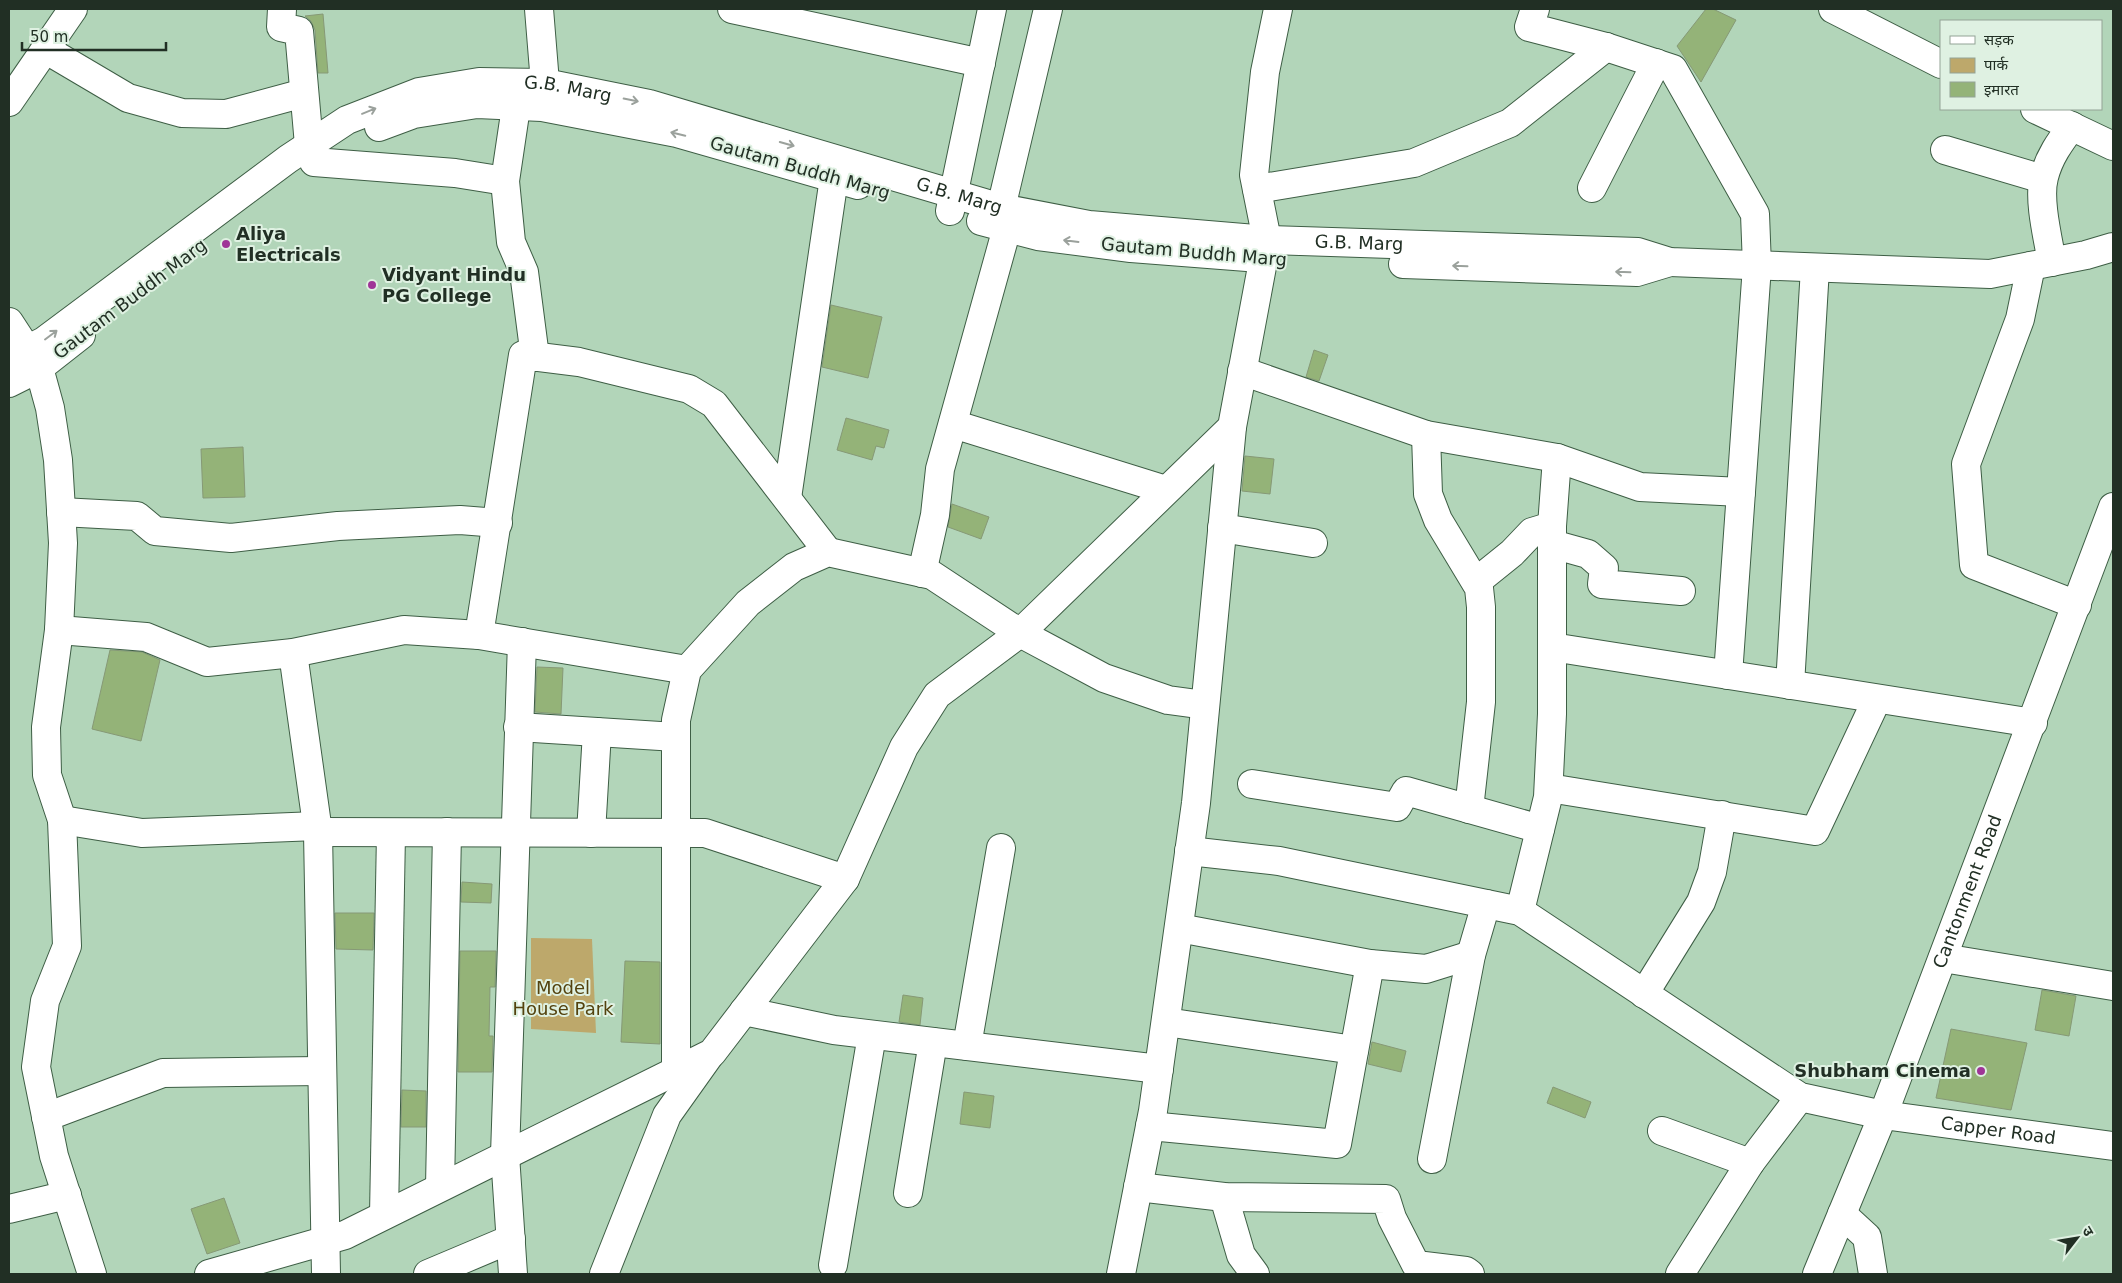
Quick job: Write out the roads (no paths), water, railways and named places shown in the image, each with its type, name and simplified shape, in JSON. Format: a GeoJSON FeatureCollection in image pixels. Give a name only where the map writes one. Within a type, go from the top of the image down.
{"type":"FeatureCollection","features":[{"type":"Feature","properties":{"kind":"street"},"geometry":{"type":"LineString","coordinates":[[9,102],[72,9]]}},
{"type":"Feature","properties":{"kind":"street"},"geometry":{"type":"LineString","coordinates":[[282,9],[281,27],[299,31],[304,93],[312,153],[505,181]]}},
{"type":"Feature","properties":{"kind":"street"},"geometry":{"type":"LineString","coordinates":[[535,357],[524,272],[511,242],[505,181],[534,99],[539,9]]}},
{"type":"Feature","properties":{"kind":"street"},"geometry":{"type":"LineString","coordinates":[[732,9],[981,63]]}},
{"type":"Feature","properties":{"kind":"street"},"geometry":{"type":"LineString","coordinates":[[952,203],[992,9]]}},
{"type":"Feature","properties":{"kind":"street"},"geometry":{"type":"LineString","coordinates":[[922,573],[935,515],[940,469],[1004,218],[1048,9]]}},
{"type":"Feature","properties":{"kind":"street"},"geometry":{"type":"LineString","coordinates":[[1121,1274],[1150,1126],[1166,1022],[1189,851],[1232,426],[1265,249],[1254,175],[1265,72],[1278,9]]}},
{"type":"Feature","properties":{"kind":"street"},"geometry":{"type":"LineString","coordinates":[[1535,9],[1529,27],[1606,47],[1674,69],[1755,214],[1757,266],[1728,675]]}},
{"type":"Feature","properties":{"kind":"street"},"geometry":{"type":"LineString","coordinates":[[1833,9],[1940,63]]}},
{"type":"Feature","properties":{"kind":"street"},"geometry":{"type":"LineString","coordinates":[[1257,189],[1414,163],[1510,123],[1606,47]]}},
{"type":"Feature","properties":{"kind":"street"},"geometry":{"type":"LineString","coordinates":[[45,49],[128,98],[182,113],[226,114],[304,93]]}},
{"type":"Feature","properties":{"kind":"street"},"geometry":{"type":"LineString","coordinates":[[1592,188],[1656,63]]}},
{"type":"Feature","properties":{"kind":"street","name":"G.B. Marg"},"geometry":{"type":"LineString","coordinates":[[312,153],[347,120],[419,92],[479,82],[534,99],[649,104],[952,203],[1004,218]]}},
{"type":"Feature","properties":{"kind":"street","name":"Gautam Buddh Marg"},"geometry":{"type":"LineString","coordinates":[[9,383],[25,359],[92,327],[312,153],[414,114],[477,104],[534,99],[677,133],[834,178],[952,203]]}},
{"type":"Feature","properties":{"kind":"street"},"geometry":{"type":"LineString","coordinates":[[2038,110],[2113,146]]}},
{"type":"Feature","properties":{"kind":"street"},"geometry":{"type":"LineString","coordinates":[[2072,126],[2053,153],[2043,178],[2044,216],[2041,264],[1966,464],[1974,565],[2077,605]]}},
{"type":"Feature","properties":{"kind":"street"},"geometry":{"type":"LineString","coordinates":[[1945,150],[2043,178]]}},
{"type":"Feature","properties":{"kind":"street"},"geometry":{"type":"LineString","coordinates":[[787,498],[834,178]]}},
{"type":"Feature","properties":{"kind":"street","name":"Gautam Buddh Marg"},"geometry":{"type":"LineString","coordinates":[[1004,218],[1038,236],[1131,248],[1265,249],[1637,272],[1670,262],[1990,274],[2113,247]]}},
{"type":"Feature","properties":{"kind":"street"},"geometry":{"type":"LineString","coordinates":[[1790,685],[1815,268]]}},
{"type":"Feature","properties":{"kind":"street"},"geometry":{"type":"LineString","coordinates":[[9,322],[50,408],[58,460],[63,543],[58,630],[46,726],[47,775],[62,820],[67,946],[45,1001],[36,1067],[54,1156],[92,1274]]}},
{"type":"Feature","properties":{"kind":"street"},"geometry":{"type":"LineString","coordinates":[[479,635],[523,355],[579,362],[689,389],[714,404],[828,552]]}},
{"type":"Feature","properties":{"kind":"street"},"geometry":{"type":"LineString","coordinates":[[1242,372],[1426,435],[1557,458],[1640,487],[1741,492]]}},
{"type":"Feature","properties":{"kind":"street"},"geometry":{"type":"LineString","coordinates":[[953,424],[1166,490]]}},
{"type":"Feature","properties":{"kind":"street"},"geometry":{"type":"LineString","coordinates":[[604,1274],[667,1115],[845,879],[904,747],[938,695],[1020,633],[1232,426]]}},
{"type":"Feature","properties":{"kind":"street"},"geometry":{"type":"LineString","coordinates":[[1426,435],[1428,494],[1438,520],[1479,588],[1481,607],[1481,702],[1469,809]]}},
{"type":"Feature","properties":{"kind":"street"},"geometry":{"type":"LineString","coordinates":[[1520,911],[1549,788],[1552,535],[1557,458]]}},
{"type":"Feature","properties":{"kind":"street","name":"Cantonment Road"},"geometry":{"type":"LineString","coordinates":[[1817,1274],[1883,1115],[2113,507]]}},
{"type":"Feature","properties":{"kind":"street"},"geometry":{"type":"LineString","coordinates":[[61,512],[138,516],[155,531],[231,538],[338,526],[460,520],[498,523]]}},
{"type":"Feature","properties":{"kind":"street"},"geometry":{"type":"LineString","coordinates":[[1222,528],[1313,543]]}},
{"type":"Feature","properties":{"kind":"street"},"geometry":{"type":"LineString","coordinates":[[1476,582],[1512,553],[1532,532],[1552,535],[1588,554],[1604,568],[1602,584],[1681,591]]}},
{"type":"Feature","properties":{"kind":"street"},"geometry":{"type":"LineString","coordinates":[[676,1071],[676,720],[687,670],[748,603],[794,566],[828,552],[932,575],[1020,633],[1104,678],[1168,700],[1205,705]]}},
{"type":"Feature","properties":{"kind":"street"},"geometry":{"type":"LineString","coordinates":[[58,630],[146,637],[207,662],[293,653],[404,630],[479,635],[687,670]]}},
{"type":"Feature","properties":{"kind":"street"},"geometry":{"type":"LineString","coordinates":[[513,1274],[505,1155],[522,642]]}},
{"type":"Feature","properties":{"kind":"street"},"geometry":{"type":"LineString","coordinates":[[1552,647],[2032,723]]}},
{"type":"Feature","properties":{"kind":"street"},"geometry":{"type":"LineString","coordinates":[[293,653],[317,829],[326,1274]]}},
{"type":"Feature","properties":{"kind":"street"},"geometry":{"type":"LineString","coordinates":[[1549,788],[1815,831],[1877,699]]}},
{"type":"Feature","properties":{"kind":"street"},"geometry":{"type":"LineString","coordinates":[[518,727],[676,737]]}},
{"type":"Feature","properties":{"kind":"street"},"geometry":{"type":"LineString","coordinates":[[591,832],[597,732]]}},
{"type":"Feature","properties":{"kind":"street"},"geometry":{"type":"LineString","coordinates":[[1252,784],[1396,807],[1406,791],[1540,829]]}},
{"type":"Feature","properties":{"kind":"street"},"geometry":{"type":"LineString","coordinates":[[1644,994],[1701,902],[1712,872],[1722,816]]}},
{"type":"Feature","properties":{"kind":"street"},"geometry":{"type":"LineString","coordinates":[[62,820],[142,833],[317,829],[391,833],[705,833],[845,879]]}},
{"type":"Feature","properties":{"kind":"street"},"geometry":{"type":"LineString","coordinates":[[440,1187],[447,832]]}},
{"type":"Feature","properties":{"kind":"street"},"geometry":{"type":"LineString","coordinates":[[384,1215],[391,833]]}},
{"type":"Feature","properties":{"kind":"street"},"geometry":{"type":"LineString","coordinates":[[967,1046],[1001,848]]}},
{"type":"Feature","properties":{"kind":"street"},"geometry":{"type":"LineString","coordinates":[[1189,851],[1279,862],[1520,911],[1800,1097],[1750,1163],[1680,1274]]}},
{"type":"Feature","properties":{"kind":"street"},"geometry":{"type":"LineString","coordinates":[[1432,1159],[1471,955],[1486,904]]}},
{"type":"Feature","properties":{"kind":"street"},"geometry":{"type":"LineString","coordinates":[[1178,928],[1370,964],[1426,969],[1471,955]]}},
{"type":"Feature","properties":{"kind":"street"},"geometry":{"type":"LineString","coordinates":[[1943,958],[2113,986]]}},
{"type":"Feature","properties":{"kind":"street"},"geometry":{"type":"LineString","coordinates":[[1150,1126],[1337,1144],[1370,964]]}},
{"type":"Feature","properties":{"kind":"street"},"geometry":{"type":"LineString","coordinates":[[744,1011],[834,1030],[1159,1069]]}},
{"type":"Feature","properties":{"kind":"street"},"geometry":{"type":"LineString","coordinates":[[1166,1022],[1354,1050]]}},
{"type":"Feature","properties":{"kind":"street"},"geometry":{"type":"LineString","coordinates":[[833,1265],[872,1035]]}},
{"type":"Feature","properties":{"kind":"street"},"geometry":{"type":"LineString","coordinates":[[908,1193],[933,1042]]}},
{"type":"Feature","properties":{"kind":"street"},"geometry":{"type":"LineString","coordinates":[[208,1274],[345,1235],[712,1053]]}},
{"type":"Feature","properties":{"kind":"street"},"geometry":{"type":"LineString","coordinates":[[46,1117],[163,1073],[322,1071]]}},
{"type":"Feature","properties":{"kind":"street","name":"Capper Road"},"geometry":{"type":"LineString","coordinates":[[1800,1097],[1883,1115],[2113,1146]]}},
{"type":"Feature","properties":{"kind":"street"},"geometry":{"type":"LineString","coordinates":[[1662,1131],[1750,1163]]}},
{"type":"Feature","properties":{"kind":"street"},"geometry":{"type":"LineString","coordinates":[[1138,1187],[1224,1197],[1386,1199],[1392,1218],[1416,1265],[1466,1271],[1470,1274]]}},
{"type":"Feature","properties":{"kind":"street"},"geometry":{"type":"LineString","coordinates":[[9,1208],[67,1195]]}},
{"type":"Feature","properties":{"kind":"street"},"geometry":{"type":"LineString","coordinates":[[1224,1197],[1241,1255],[1255,1274]]}},
{"type":"Feature","properties":{"kind":"street"},"geometry":{"type":"LineString","coordinates":[[1842,1214],[1867,1237],[1873,1274]]}},
{"type":"Feature","properties":{"kind":"street"},"geometry":{"type":"LineString","coordinates":[[438,1272],[511,1239]]}},
{"type":"Feature","properties":{"kind":"place","name":"Aliya Electricals"},"geometry":{"type":"Point","coordinates":[226,244]}},
{"type":"Feature","properties":{"kind":"place","name":"Vidyant Hindu PG College"},"geometry":{"type":"Point","coordinates":[372,285]}},
{"type":"Feature","properties":{"kind":"place","name":"Shubham Cinema"},"geometry":{"type":"Point","coordinates":[1981,1071]}},
{"type":"Feature","properties":{"kind":"park label","name":"Model House Park"},"geometry":{"type":"Point","coordinates":[563,998]}}]}
